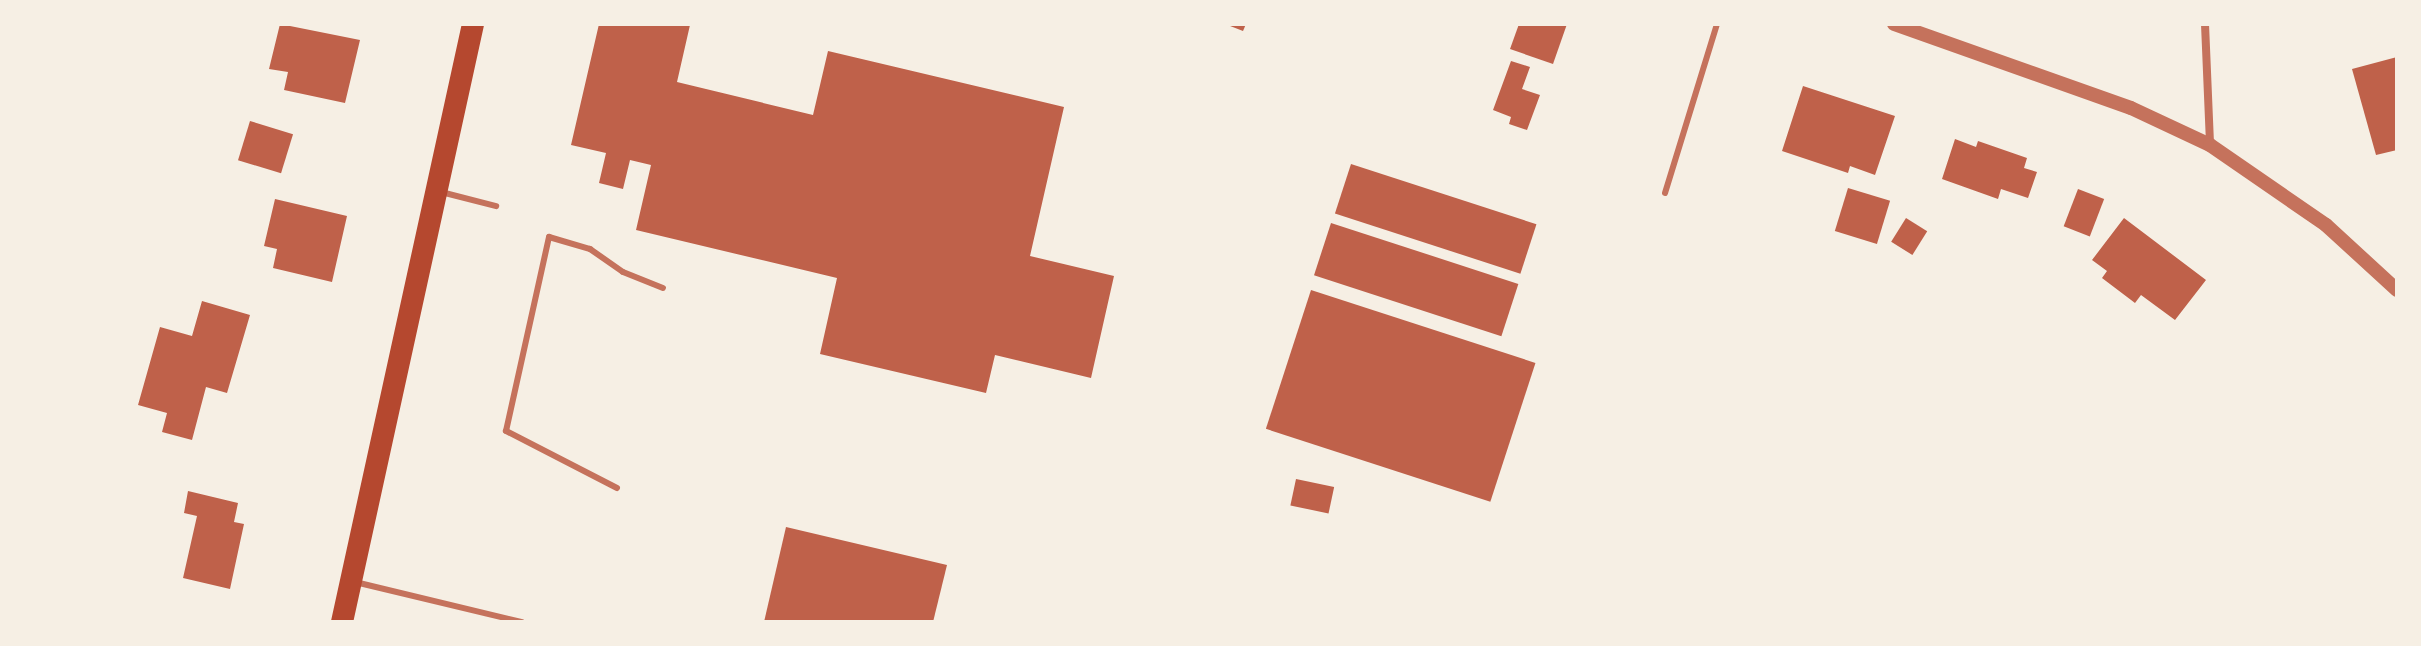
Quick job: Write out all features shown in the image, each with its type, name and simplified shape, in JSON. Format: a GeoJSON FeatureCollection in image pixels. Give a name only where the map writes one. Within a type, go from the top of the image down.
{"type":"FeatureCollection","features":[{"type":"Feature","properties":{"kind":"highway"},"geometry":{"type":"LineString","coordinates":[[342,622],[473,24]]}},
{"type":"Feature","properties":{"kind":"street"},"geometry":{"type":"LineString","coordinates":[[1894,24],[2131,108],[2210,145],[2326,225],[2397,290]]}},
{"type":"Feature","properties":{"kind":"street"},"geometry":{"type":"LineString","coordinates":[[2205,24],[2210,145]]}},
{"type":"Feature","properties":{"kind":"lane"},"geometry":{"type":"LineString","coordinates":[[1665,193],[1717,24]]}},
{"type":"Feature","properties":{"kind":"lane"},"geometry":{"type":"LineString","coordinates":[[436,190],[496,206]]}},
{"type":"Feature","properties":{"kind":"lane"},"geometry":{"type":"LineString","coordinates":[[617,488],[506,431],[549,237],[590,249],[623,272],[663,288]]}},
{"type":"Feature","properties":{"kind":"lane"},"geometry":{"type":"LineString","coordinates":[[350,581],[522,622]]}},
{"type":"Feature","properties":{"kind":"building"},"geometry":{"type":"Polygon","coordinates":[[[280,24],[360,40],[345,103],[284,90],[288,72],[269,69],[280,24]]]}},
{"type":"Feature","properties":{"kind":"building"},"geometry":{"type":"Polygon","coordinates":[[[599,24],[690,25],[677,82],[813,115],[828,51],[1064,107],[1030,256],[1114,276],[1091,378],[995,355],[986,393],[820,354],[837,278],[636,230],[651,165],[630,160],[623,189],[599,183],[606,153],[571,145],[599,24]]]}},
{"type":"Feature","properties":{"kind":"building"},"geometry":{"type":"Polygon","coordinates":[[[1225,24],[1246,24],[1243,31],[1225,24]]]}},
{"type":"Feature","properties":{"kind":"building"},"geometry":{"type":"Polygon","coordinates":[[[1519,24],[1567,24],[1553,64],[1510,49],[1519,24]]]}},
{"type":"Feature","properties":{"kind":"building"},"geometry":{"type":"Polygon","coordinates":[[[2397,57],[2397,150],[2376,155],[2352,69],[2397,57]]]}},
{"type":"Feature","properties":{"kind":"building"},"geometry":{"type":"Polygon","coordinates":[[[1511,61],[1530,67],[1522,89],[1540,95],[1527,130],[1509,124],[1511,117],[1493,110],[1511,61]]]}},
{"type":"Feature","properties":{"kind":"building"},"geometry":{"type":"Polygon","coordinates":[[[1803,86],[1895,116],[1875,175],[1850,166],[1848,173],[1782,151],[1803,86]]]}},
{"type":"Feature","properties":{"kind":"building"},"geometry":{"type":"Polygon","coordinates":[[[250,121],[293,134],[281,173],[238,160],[250,121]]]}},
{"type":"Feature","properties":{"kind":"building"},"geometry":{"type":"Polygon","coordinates":[[[1955,139],[1976,147],[1978,141],[2027,158],[2024,168],[2037,172],[2028,198],[2001,189],[1998,199],[1942,179],[1955,139]]]}},
{"type":"Feature","properties":{"kind":"building"},"geometry":{"type":"Polygon","coordinates":[[[1351,164],[1536,224],[1520,274],[1335,213],[1351,164]]]}},
{"type":"Feature","properties":{"kind":"building"},"geometry":{"type":"Polygon","coordinates":[[[1848,188],[1890,201],[1877,244],[1835,231],[1848,188]]]}},
{"type":"Feature","properties":{"kind":"building"},"geometry":{"type":"Polygon","coordinates":[[[2078,189],[2104,199],[2090,236],[2064,226],[2078,189]]]}},
{"type":"Feature","properties":{"kind":"building"},"geometry":{"type":"Polygon","coordinates":[[[275,199],[347,216],[332,282],[273,268],[277,249],[264,246],[275,199]]]}},
{"type":"Feature","properties":{"kind":"building"},"geometry":{"type":"Polygon","coordinates":[[[1906,218],[1927,231],[1912,255],[1891,242],[1906,218]]]}},
{"type":"Feature","properties":{"kind":"building"},"geometry":{"type":"Polygon","coordinates":[[[2124,218],[2206,280],[2175,320],[2141,295],[2135,303],[2102,278],[2107,271],[2092,260],[2124,218]]]}},
{"type":"Feature","properties":{"kind":"building"},"geometry":{"type":"Polygon","coordinates":[[[1331,223],[1518,284],[1501,336],[1314,275],[1331,223]]]}},
{"type":"Feature","properties":{"kind":"building"},"geometry":{"type":"Polygon","coordinates":[[[1311,290],[1535,363],[1490,502],[1266,429],[1311,290]]]}},
{"type":"Feature","properties":{"kind":"building"},"geometry":{"type":"Polygon","coordinates":[[[202,301],[250,315],[227,393],[206,387],[192,440],[162,432],[167,413],[138,405],[160,327],[192,336],[202,301]]]}},
{"type":"Feature","properties":{"kind":"building"},"geometry":{"type":"Polygon","coordinates":[[[1296,479],[1334,487],[1329,514],[1290,505],[1296,479]]]}},
{"type":"Feature","properties":{"kind":"building"},"geometry":{"type":"Polygon","coordinates":[[[188,491],[238,503],[234,522],[244,524],[230,589],[183,578],[197,516],[184,513],[188,491]]]}},
{"type":"Feature","properties":{"kind":"building"},"geometry":{"type":"Polygon","coordinates":[[[786,527],[947,565],[933,622],[764,622],[786,527]]]}}]}
